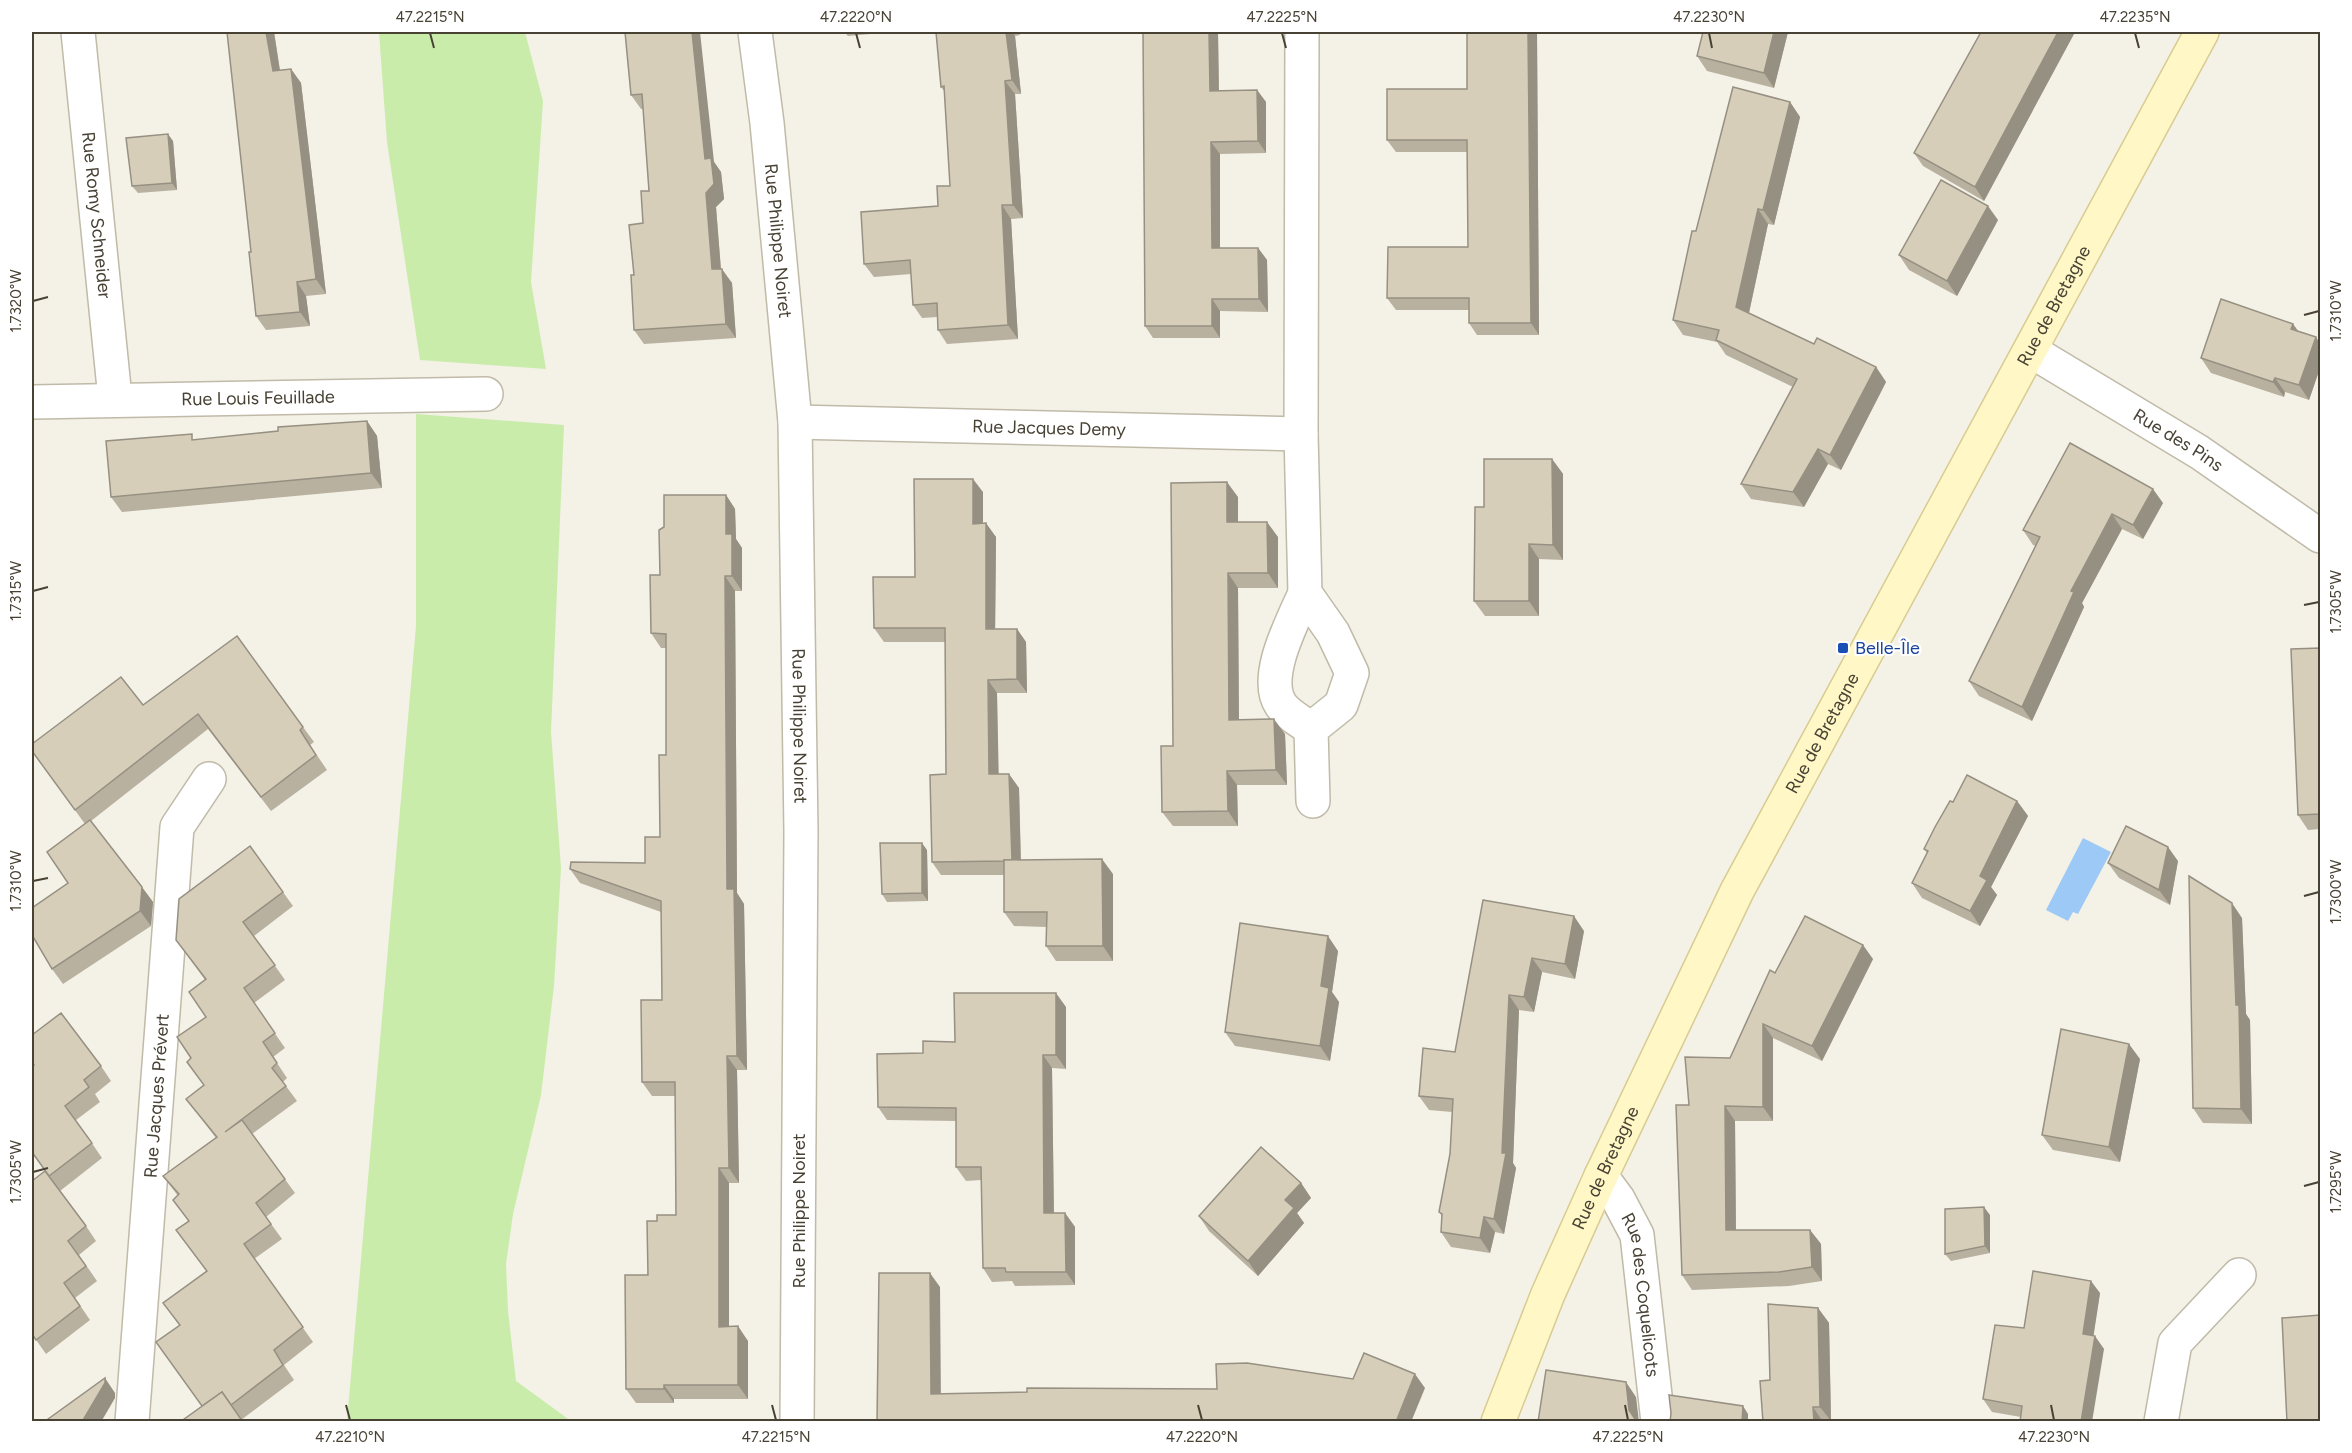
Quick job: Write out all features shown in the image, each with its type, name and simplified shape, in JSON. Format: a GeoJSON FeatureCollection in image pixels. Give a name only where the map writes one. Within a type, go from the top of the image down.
{"type":"FeatureCollection","features":[{"type":"Feature","properties":{"kind":"main road","name":"Rue de Bretagne"},"geometry":{"type":"LineString","coordinates":[[1498,1422],[1548,1294],[1601,1176],[1737,891],[2202,32]]}},
{"type":"Feature","properties":{"kind":"street","name":"Rue Romy Schneider"},"geometry":{"type":"LineString","coordinates":[[78,32],[116,398]]}},
{"type":"Feature","properties":{"kind":"street","name":"Rue Philippe Noiret"},"geometry":{"type":"LineString","coordinates":[[755,32],[767,123],[795,422],[801,832],[797,1422]]}},
{"type":"Feature","properties":{"kind":"street"},"geometry":{"type":"LineString","coordinates":[[1302,32],[1301,434],[1305,593],[1285,641],[1274,681],[1281,705],[1311,729],[1313,801]]}},
{"type":"Feature","properties":{"kind":"street","name":"Rue des Pins"},"geometry":{"type":"LineString","coordinates":[[2031,351],[2199,452],[2320,536]]}},
{"type":"Feature","properties":{"kind":"street","name":"Rue Louis Feuillade"},"geometry":{"type":"LineString","coordinates":[[32,402],[116,398],[486,394]]}},
{"type":"Feature","properties":{"kind":"street","name":"Rue Jacques Demy"},"geometry":{"type":"LineString","coordinates":[[795,422],[1301,434]]}},
{"type":"Feature","properties":{"kind":"street"},"geometry":{"type":"LineString","coordinates":[[1305,593],[1333,633],[1352,673],[1341,705],[1311,729]]}},
{"type":"Feature","properties":{"kind":"street","name":"Rue Jacques Prévert"},"geometry":{"type":"LineString","coordinates":[[132,1422],[177,827],[209,779]]}},
{"type":"Feature","properties":{"kind":"street","name":"Rue des Coquelicots"},"geometry":{"type":"LineString","coordinates":[[1601,1176],[1618,1198],[1637,1235],[1658,1422]]}},
{"type":"Feature","properties":{"kind":"street"},"geometry":{"type":"LineString","coordinates":[[2161,1422],[2175,1343],[2239,1275]]}},
{"type":"Feature","properties":{"kind":"green space"},"geometry":{"type":"Polygon","coordinates":[[[379,32],[525,32],[543,101],[531,282],[546,369],[420,360],[387,142],[379,32]]]}},
{"type":"Feature","properties":{"kind":"green space"},"geometry":{"type":"Polygon","coordinates":[[[416,414],[564,425],[551,732],[561,868],[554,986],[541,1095],[513,1214],[506,1264],[508,1311],[516,1381],[571,1421],[347,1421],[416,626],[416,414]]]}},
{"type":"Feature","properties":{"kind":"water"},"geometry":{"type":"Polygon","coordinates":[[[2083,838],[2111,852],[2078,914],[2073,912],[2068,921],[2046,910],[2083,838]]]}},
{"type":"Feature","properties":{"kind":"building"},"geometry":{"type":"Polygon","coordinates":[[[227,32],[266,32],[273,71],[291,69],[316,279],[297,282],[300,312],[256,316],[227,32]]]}},
{"type":"Feature","properties":{"kind":"building"},"geometry":{"type":"Polygon","coordinates":[[[625,32],[692,32],[705,159],[711,158],[714,184],[706,193],[712,269],[722,269],[726,324],[634,330],[631,275],[634,275],[629,225],[643,223],[641,191],[649,191],[642,94],[631,95],[625,32]]]}},
{"type":"Feature","properties":{"kind":"building"},"geometry":{"type":"Polygon","coordinates":[[[936,32],[1006,32],[1012,80],[1005,81],[1013,205],[1002,205],[1008,325],[938,330],[937,303],[913,305],[910,260],[864,264],[861,212],[938,206],[937,186],[950,186],[944,86],[941,87],[936,32]]]}},
{"type":"Feature","properties":{"kind":"building"},"geometry":{"type":"Polygon","coordinates":[[[1143,32],[1209,32],[1210,91],[1257,90],[1258,141],[1211,142],[1212,248],[1258,248],[1259,299],[1212,299],[1212,326],[1145,326],[1143,32]]]}},
{"type":"Feature","properties":{"kind":"building"},"geometry":{"type":"Polygon","coordinates":[[[1467,32],[1528,32],[1531,323],[1469,323],[1469,298],[1387,298],[1388,247],[1468,247],[1467,140],[1387,140],[1387,89],[1467,89],[1467,32]]]}},
{"type":"Feature","properties":{"kind":"building"},"geometry":{"type":"Polygon","coordinates":[[[1703,32],[1774,32],[1764,73],[1697,56],[1703,32]]]}},
{"type":"Feature","properties":{"kind":"building"},"geometry":{"type":"Polygon","coordinates":[[[1981,32],[2058,32],[1975,187],[1914,153],[1981,32]]]}},
{"type":"Feature","properties":{"kind":"building"},"geometry":{"type":"Polygon","coordinates":[[[1733,87],[1790,102],[1763,210],[1758,209],[1736,307],[1814,344],[1817,338],[1876,367],[1830,455],[1818,449],[1793,492],[1741,484],[1797,379],[1716,340],[1719,330],[1673,320],[1692,231],[1696,231],[1733,87]]]}},
{"type":"Feature","properties":{"kind":"building"},"geometry":{"type":"Polygon","coordinates":[[[168,134],[172,183],[132,186],[126,138],[168,134]]]}},
{"type":"Feature","properties":{"kind":"building"},"geometry":{"type":"Polygon","coordinates":[[[1941,180],[1988,206],[1947,281],[1899,255],[1941,180]]]}},
{"type":"Feature","properties":{"kind":"building"},"geometry":{"type":"Polygon","coordinates":[[[2221,299],[2293,324],[2291,329],[2316,337],[2299,385],[2275,378],[2273,382],[2201,358],[2221,299]]]}},
{"type":"Feature","properties":{"kind":"building"},"geometry":{"type":"Polygon","coordinates":[[[367,421],[371,473],[111,497],[106,441],[192,434],[192,440],[278,431],[278,427],[367,421]]]}},
{"type":"Feature","properties":{"kind":"building"},"geometry":{"type":"Polygon","coordinates":[[[2070,443],[2153,489],[2133,525],[2112,514],[2071,591],[2074,592],[2022,707],[1969,681],[2040,537],[2023,530],[2070,443]]]}},
{"type":"Feature","properties":{"kind":"building"},"geometry":{"type":"Polygon","coordinates":[[[1484,459],[1552,459],[1553,545],[1529,544],[1529,601],[1474,601],[1475,507],[1484,507],[1484,459]]]}},
{"type":"Feature","properties":{"kind":"building"},"geometry":{"type":"Polygon","coordinates":[[[914,479],[973,479],[973,524],[986,523],[986,629],[1017,629],[1017,679],[988,680],[989,774],[1009,774],[1012,860],[932,862],[930,775],[946,774],[945,628],[874,628],[873,577],[915,577],[914,479]]]}},
{"type":"Feature","properties":{"kind":"building"},"geometry":{"type":"Polygon","coordinates":[[[1227,482],[1227,522],[1267,522],[1268,573],[1228,573],[1229,720],[1274,719],[1276,770],[1227,771],[1228,811],[1162,812],[1161,746],[1173,746],[1171,483],[1227,482]]]}},
{"type":"Feature","properties":{"kind":"building"},"geometry":{"type":"Polygon","coordinates":[[[664,495],[726,495],[726,534],[732,534],[732,576],[725,576],[727,889],[734,889],[737,1056],[727,1056],[729,1168],[719,1168],[719,1327],[738,1326],[738,1385],[664,1385],[664,1389],[626,1389],[625,1275],[648,1275],[647,1221],[657,1221],[657,1215],[676,1215],[675,1082],[642,1082],[641,1000],[662,1000],[661,901],[570,869],[571,862],[645,863],[645,837],[660,837],[659,755],[666,755],[666,634],[651,633],[650,575],[660,575],[659,530],[664,527],[664,495]]]}},
{"type":"Feature","properties":{"kind":"building"},"geometry":{"type":"Polygon","coordinates":[[[237,636],[303,727],[300,730],[316,755],[261,797],[198,714],[75,810],[32,751],[32,744],[121,677],[143,705],[237,636]]]}},
{"type":"Feature","properties":{"kind":"building"},"geometry":{"type":"Polygon","coordinates":[[[2320,648],[2320,814],[2298,815],[2291,649],[2320,648]]]}},
{"type":"Feature","properties":{"kind":"building"},"geometry":{"type":"Polygon","coordinates":[[[1967,775],[2017,801],[1980,876],[1987,880],[1970,911],[1912,883],[1928,851],[1924,849],[1935,827],[1950,801],[1953,802],[1967,775]]]}},
{"type":"Feature","properties":{"kind":"building"},"geometry":{"type":"Polygon","coordinates":[[[90,820],[142,887],[140,911],[52,969],[32,935],[32,908],[68,883],[47,852],[90,820]]]}},
{"type":"Feature","properties":{"kind":"building"},"geometry":{"type":"Polygon","coordinates":[[[2126,826],[2168,847],[2159,890],[2108,863],[2126,826]]]}},
{"type":"Feature","properties":{"kind":"building"},"geometry":{"type":"Polygon","coordinates":[[[880,843],[922,843],[922,893],[882,894],[880,843]]]}},
{"type":"Feature","properties":{"kind":"building"},"geometry":{"type":"Polygon","coordinates":[[[250,846],[283,892],[243,922],[275,965],[244,988],[275,1033],[263,1042],[277,1063],[272,1068],[286,1086],[225,1132],[242,1120],[285,1179],[256,1203],[271,1224],[244,1244],[303,1327],[274,1350],[283,1365],[231,1405],[222,1392],[202,1406],[156,1342],[180,1325],[163,1303],[207,1271],[176,1230],[189,1221],[173,1200],[179,1194],[163,1176],[217,1137],[186,1099],[204,1085],[187,1062],[191,1058],[177,1037],[206,1017],[189,992],[206,979],[176,940],[179,899],[250,846]]]}},
{"type":"Feature","properties":{"kind":"building"},"geometry":{"type":"Polygon","coordinates":[[[1102,859],[1103,946],[1046,946],[1047,912],[1004,912],[1004,860],[1102,859]]]}},
{"type":"Feature","properties":{"kind":"building"},"geometry":{"type":"Polygon","coordinates":[[[2189,876],[2232,903],[2236,1005],[2239,1005],[2241,1109],[2193,1108],[2189,876]]]}},
{"type":"Feature","properties":{"kind":"building"},"geometry":{"type":"Polygon","coordinates":[[[1483,900],[1574,916],[1565,964],[1532,958],[1524,997],[1509,995],[1502,1153],[1506,1153],[1494,1219],[1484,1217],[1480,1238],[1441,1232],[1442,1214],[1439,1212],[1450,1154],[1453,1099],[1419,1096],[1423,1048],[1455,1052],[1483,900]]]}},
{"type":"Feature","properties":{"kind":"building"},"geometry":{"type":"Polygon","coordinates":[[[1805,916],[1863,945],[1812,1046],[1763,1024],[1763,1107],[1725,1106],[1726,1230],[1810,1230],[1812,1267],[1779,1272],[1682,1275],[1676,1105],[1689,1105],[1685,1057],[1730,1058],[1770,970],[1775,973],[1805,916]]]}},
{"type":"Feature","properties":{"kind":"building"},"geometry":{"type":"Polygon","coordinates":[[[1240,923],[1328,936],[1321,986],[1329,988],[1320,1046],[1225,1032],[1240,923]]]}},
{"type":"Feature","properties":{"kind":"building"},"geometry":{"type":"Polygon","coordinates":[[[954,993],[1056,993],[1056,1055],[1043,1055],[1044,1213],[1065,1213],[1066,1272],[1006,1272],[1005,1268],[983,1268],[981,1167],[956,1167],[956,1108],[878,1107],[877,1054],[923,1053],[923,1041],[955,1042],[954,993]]]}},
{"type":"Feature","properties":{"kind":"building"},"geometry":{"type":"Polygon","coordinates":[[[61,1013],[101,1066],[84,1080],[89,1087],[65,1106],[92,1143],[49,1176],[32,1152],[32,1066],[34,1065],[32,1035],[61,1013]]]}},
{"type":"Feature","properties":{"kind":"building"},"geometry":{"type":"Polygon","coordinates":[[[2061,1029],[2129,1044],[2109,1147],[2042,1135],[2061,1029]]]}},
{"type":"Feature","properties":{"kind":"building"},"geometry":{"type":"Polygon","coordinates":[[[1261,1147],[1301,1183],[1285,1200],[1294,1208],[1248,1261],[1199,1216],[1261,1147]]]}},
{"type":"Feature","properties":{"kind":"building"},"geometry":{"type":"Polygon","coordinates":[[[45,1171],[86,1226],[68,1241],[86,1266],[64,1283],[80,1306],[36,1340],[32,1334],[32,1181],[45,1171]]]}},
{"type":"Feature","properties":{"kind":"building"},"geometry":{"type":"Polygon","coordinates":[[[1984,1207],[1985,1246],[1945,1254],[1945,1209],[1984,1207]]]}},
{"type":"Feature","properties":{"kind":"building"},"geometry":{"type":"Polygon","coordinates":[[[2033,1271],[2091,1281],[2083,1334],[2095,1336],[2081,1422],[2020,1422],[2022,1406],[1983,1399],[1995,1325],[2024,1328],[2033,1271]]]}},
{"type":"Feature","properties":{"kind":"building"},"geometry":{"type":"Polygon","coordinates":[[[879,1273],[930,1273],[931,1394],[1027,1392],[1027,1388],[1217,1389],[1216,1364],[1247,1363],[1353,1379],[1364,1353],[1415,1374],[1396,1422],[877,1422],[879,1273]]]}},
{"type":"Feature","properties":{"kind":"building"},"geometry":{"type":"Polygon","coordinates":[[[1768,1304],[1818,1308],[1820,1407],[1813,1407],[1814,1422],[1763,1422],[1760,1381],[1770,1380],[1768,1304]]]}},
{"type":"Feature","properties":{"kind":"building"},"geometry":{"type":"Polygon","coordinates":[[[2320,1315],[2320,1422],[2287,1422],[2282,1318],[2320,1315]]]}},
{"type":"Feature","properties":{"kind":"building"},"geometry":{"type":"Polygon","coordinates":[[[1546,1370],[1626,1382],[1629,1410],[1637,1422],[1538,1422],[1546,1370]]]}},
{"type":"Feature","properties":{"kind":"building"},"geometry":{"type":"Polygon","coordinates":[[[105,1378],[105,1383],[82,1422],[44,1422],[105,1378]]]}},
{"type":"Feature","properties":{"kind":"building"},"geometry":{"type":"Polygon","coordinates":[[[222,1392],[243,1422],[180,1422],[222,1392]]]}},
{"type":"Feature","properties":{"kind":"building"},"geometry":{"type":"Polygon","coordinates":[[[1669,1395],[1743,1406],[1742,1422],[1670,1422],[1669,1395]]]}},
{"type":"Feature","properties":{"kind":"place","name":"Belle-Île"},"geometry":{"type":"Point","coordinates":[1843,648]}}]}
